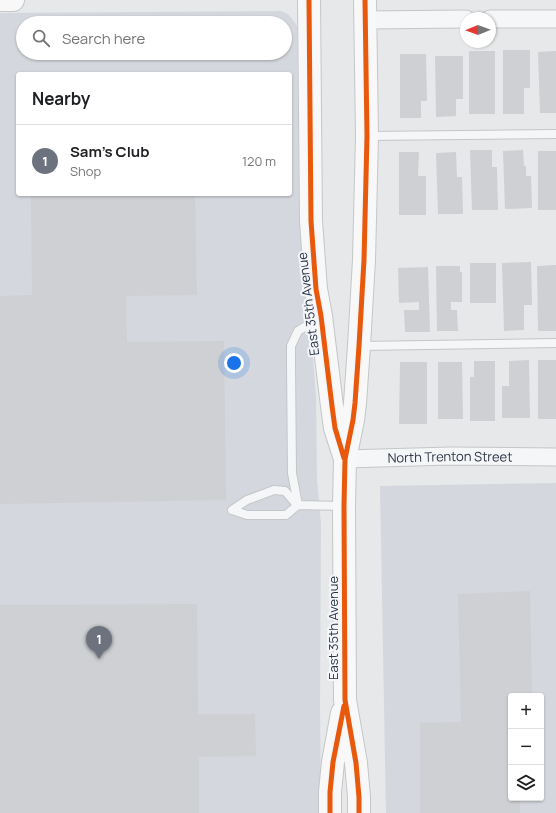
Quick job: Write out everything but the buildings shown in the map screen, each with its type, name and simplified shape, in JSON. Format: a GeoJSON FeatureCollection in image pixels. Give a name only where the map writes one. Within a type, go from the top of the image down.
{"type":"FeatureCollection","features":[{"type":"Feature","properties":{"kind":"street"},"geometry":{"type":"LineString","coordinates":[[0,0],[13,0]]}},
{"type":"Feature","properties":{"kind":"street","name":"East 35th Avenue"},"geometry":{"type":"LineString","coordinates":[[309,0],[311,221],[316,289],[321,316],[335,428],[345,460]]}},
{"type":"Feature","properties":{"kind":"street"},"geometry":{"type":"LineString","coordinates":[[365,10],[460,18]]}},
{"type":"Feature","properties":{"kind":"street","name":"East 35th Avenue"},"geometry":{"type":"LineString","coordinates":[[360,813],[356,763],[345,700],[344,506],[345,460],[354,409],[364,260],[367,136],[365,10]]}},
{"type":"Feature","properties":{"kind":"street"},"geometry":{"type":"LineString","coordinates":[[496,19],[556,18]]}},
{"type":"Feature","properties":{"kind":"street","name":"North Trenton Street"},"geometry":{"type":"LineString","coordinates":[[345,460],[450,456],[556,457]]}},
{"type":"Feature","properties":{"kind":"street","name":"East 35th Avenue"},"geometry":{"type":"LineString","coordinates":[[330,813],[330,792],[333,762],[345,700]]}},
{"type":"Feature","properties":{"kind":"lane"},"geometry":{"type":"LineString","coordinates":[[367,136],[556,134]]}},
{"type":"Feature","properties":{"kind":"lane"},"geometry":{"type":"LineString","coordinates":[[298,505],[292,473],[291,346],[298,331],[321,316]]}},
{"type":"Feature","properties":{"kind":"lane"},"geometry":{"type":"LineString","coordinates":[[359,346],[556,343]]}},
{"type":"Feature","properties":{"kind":"lane"},"geometry":{"type":"LineString","coordinates":[[298,505],[285,491],[274,490],[247,500],[232,510],[247,515],[286,514],[298,505],[344,506]]}},
{"type":"Feature","properties":{"kind":"shaded area"},"geometry":{"type":"Polygon","coordinates":[[[281,11],[290,16],[16,16],[16,60],[292,60],[292,19],[297,26],[299,204],[303,265],[316,396],[317,479],[321,524],[321,813],[0,813],[0,13],[281,11]]]}},
{"type":"Feature","properties":{"kind":"shaded area"},"geometry":{"type":"Polygon","coordinates":[[[556,483],[556,813],[386,813],[380,486],[556,483]]]}},
{"type":"Feature","properties":{"kind":"cycle path"},"geometry":{"type":"LineString","coordinates":[[309,0],[311,221],[316,289],[321,316],[335,428],[344,458]]}},
{"type":"Feature","properties":{"kind":"cycle path"},"geometry":{"type":"LineString","coordinates":[[359,813],[356,763],[345,700],[344,506],[345,459],[355,403],[364,260],[367,136],[365,0]]}},
{"type":"Feature","properties":{"kind":"cycle path"},"geometry":{"type":"LineString","coordinates":[[330,813],[330,792],[333,762],[344,706]]}},
{"type":"Feature","properties":{"kind":"place","name":"Sam's Club"},"geometry":{"type":"Point","coordinates":[99,659]}}]}
